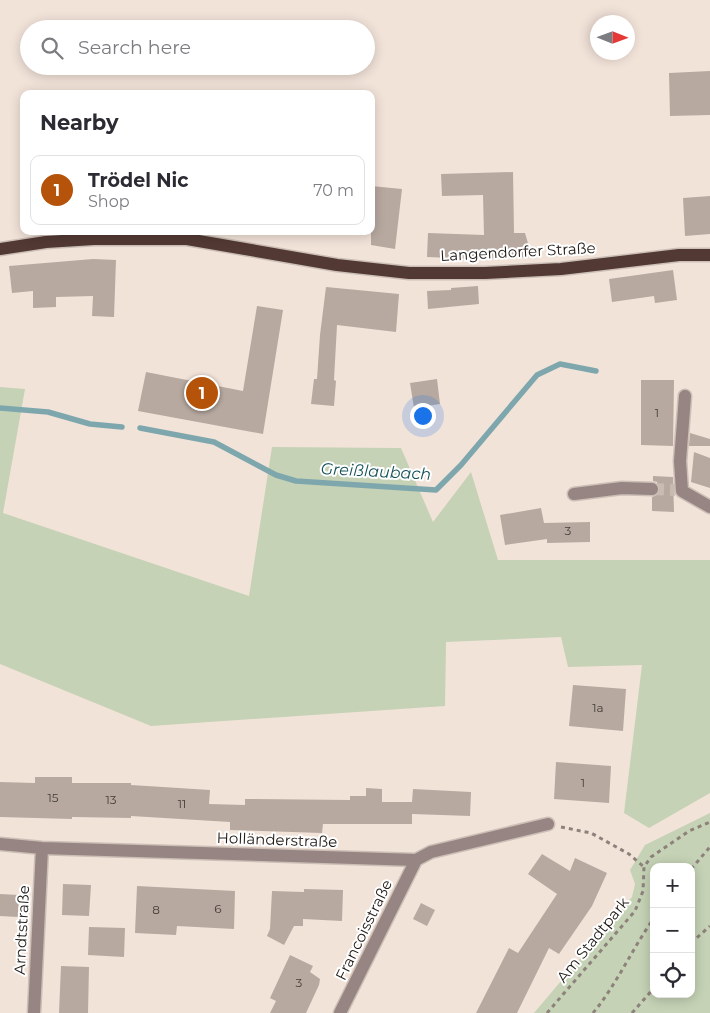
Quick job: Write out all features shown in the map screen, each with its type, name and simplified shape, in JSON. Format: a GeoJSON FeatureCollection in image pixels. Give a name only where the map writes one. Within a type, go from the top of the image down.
{"type":"FeatureCollection","features":[{"type":"Feature","properties":{"kind":"main road","name":"Langendorfer Straße"},"geometry":{"type":"LineString","coordinates":[[0,249],[46,242],[94,239],[187,239],[336,265],[409,272],[485,273],[561,269],[679,255],[710,255]]}},
{"type":"Feature","properties":{"kind":"street"},"geometry":{"type":"LineString","coordinates":[[685,396],[678,490],[710,507]]}},
{"type":"Feature","properties":{"kind":"street"},"geometry":{"type":"LineString","coordinates":[[574,494],[622,488],[652,489]]}},
{"type":"Feature","properties":{"kind":"street","name":"Holländerstraße"},"geometry":{"type":"LineString","coordinates":[[0,844],[42,848],[416,860],[431,852],[548,824]]}},
{"type":"Feature","properties":{"kind":"street","name":"Arndtstraße"},"geometry":{"type":"LineString","coordinates":[[34,1013],[42,848]]}},
{"type":"Feature","properties":{"kind":"street","name":"Francoisstraße"},"geometry":{"type":"LineString","coordinates":[[340,1013],[416,860]]}},
{"type":"Feature","properties":{"kind":"path"},"geometry":{"type":"LineString","coordinates":[[548,824],[591,832],[630,854],[644,867],[651,856],[689,830],[710,822]]}},
{"type":"Feature","properties":{"kind":"path"},"geometry":{"type":"LineString","coordinates":[[695,864],[710,847]]}},
{"type":"Feature","properties":{"kind":"path","name":"Am Stadtpark"},"geometry":{"type":"LineString","coordinates":[[547,1013],[635,911],[643,891],[644,867]]}},
{"type":"Feature","properties":{"kind":"path"},"geometry":{"type":"LineString","coordinates":[[592,1013],[608,994],[650,924]]}},
{"type":"Feature","properties":{"kind":"path"},"geometry":{"type":"LineString","coordinates":[[695,939],[710,926]]}},
{"type":"Feature","properties":{"kind":"path"},"geometry":{"type":"LineString","coordinates":[[632,1013],[650,993]]}},
{"type":"Feature","properties":{"kind":"green space"},"geometry":{"type":"Polygon","coordinates":[[[0,387],[25,389],[3,513],[249,596],[272,447],[401,448],[433,522],[471,472],[498,560],[710,560],[710,793],[649,828],[624,813],[642,665],[568,667],[561,637],[446,642],[445,706],[151,726],[0,664],[0,387]]]}},
{"type":"Feature","properties":{"kind":"green space"},"geometry":{"type":"Polygon","coordinates":[[[710,813],[710,1013],[534,1013],[632,897],[635,884],[630,870],[645,845],[710,813]]]}},
{"type":"Feature","properties":{"kind":"building"},"geometry":{"type":"Polygon","coordinates":[[[710,71],[710,115],[670,116],[669,73],[710,71]]]}},
{"type":"Feature","properties":{"kind":"building"},"geometry":{"type":"Polygon","coordinates":[[[513,172],[514,233],[525,233],[532,257],[479,259],[427,257],[428,233],[484,235],[483,195],[442,196],[441,174],[513,172]]]}},
{"type":"Feature","properties":{"kind":"building"},"geometry":{"type":"Polygon","coordinates":[[[375,186],[402,189],[395,249],[371,245],[371,235],[375,235],[375,186]]]}},
{"type":"Feature","properties":{"kind":"building"},"geometry":{"type":"Polygon","coordinates":[[[710,196],[710,234],[685,236],[683,198],[710,196]]]}},
{"type":"Feature","properties":{"kind":"building"},"geometry":{"type":"Polygon","coordinates":[[[93,259],[116,260],[114,317],[92,316],[93,296],[56,297],[56,307],[33,308],[33,291],[12,293],[9,266],[93,259]]]}},
{"type":"Feature","properties":{"kind":"building"},"geometry":{"type":"Polygon","coordinates":[[[673,270],[677,300],[655,303],[654,296],[612,302],[609,279],[673,270]]]}},
{"type":"Feature","properties":{"kind":"building"},"geometry":{"type":"Polygon","coordinates":[[[478,286],[479,304],[428,309],[427,291],[478,286]]]}},
{"type":"Feature","properties":{"kind":"building"},"geometry":{"type":"Polygon","coordinates":[[[326,287],[399,294],[396,332],[337,325],[334,406],[311,404],[314,379],[317,379],[326,287]]]}},
{"type":"Feature","properties":{"kind":"building"},"geometry":{"type":"Polygon","coordinates":[[[257,306],[283,310],[263,434],[138,411],[146,372],[243,391],[257,306]]]}},
{"type":"Feature","properties":{"kind":"building"},"geometry":{"type":"Polygon","coordinates":[[[437,379],[440,404],[414,408],[410,383],[437,379]]]}},
{"type":"Feature","properties":{"kind":"building"},"geometry":{"type":"Polygon","coordinates":[[[641,380],[674,380],[673,446],[641,445],[641,380]]]}},
{"type":"Feature","properties":{"kind":"building"},"geometry":{"type":"Polygon","coordinates":[[[690,433],[710,439],[710,446],[689,446],[690,433]]]}},
{"type":"Feature","properties":{"kind":"building"},"geometry":{"type":"Polygon","coordinates":[[[694,452],[710,458],[710,488],[691,482],[694,452]]]}},
{"type":"Feature","properties":{"kind":"building"},"geometry":{"type":"Polygon","coordinates":[[[653,476],[673,477],[674,512],[652,511],[652,497],[659,494],[660,489],[657,482],[653,481],[653,476]]]}},
{"type":"Feature","properties":{"kind":"building"},"geometry":{"type":"Polygon","coordinates":[[[541,508],[544,523],[590,522],[590,542],[547,543],[547,539],[505,545],[500,515],[541,508]]]}},
{"type":"Feature","properties":{"kind":"building"},"geometry":{"type":"Polygon","coordinates":[[[573,685],[626,689],[623,731],[569,726],[573,685]]]}},
{"type":"Feature","properties":{"kind":"building"},"geometry":{"type":"Polygon","coordinates":[[[556,762],[611,766],[609,803],[554,799],[556,762]]]}},
{"type":"Feature","properties":{"kind":"building"},"geometry":{"type":"Polygon","coordinates":[[[35,777],[72,777],[72,783],[131,783],[131,785],[210,790],[209,804],[245,805],[245,799],[350,800],[350,796],[366,796],[366,788],[382,789],[382,802],[412,802],[413,789],[471,792],[470,816],[412,814],[412,824],[323,824],[322,833],[230,830],[230,822],[131,816],[131,818],[72,817],[72,819],[0,817],[0,782],[35,783],[35,777]]]}},
{"type":"Feature","properties":{"kind":"building"},"geometry":{"type":"Polygon","coordinates":[[[542,854],[570,871],[575,858],[607,873],[592,906],[559,954],[549,948],[517,1013],[476,1013],[509,948],[518,953],[557,894],[528,874],[542,854]]]}},
{"type":"Feature","properties":{"kind":"building"},"geometry":{"type":"Polygon","coordinates":[[[63,884],[91,885],[89,916],[62,915],[63,884]]]}},
{"type":"Feature","properties":{"kind":"building"},"geometry":{"type":"Polygon","coordinates":[[[137,886],[235,891],[234,929],[177,926],[176,935],[135,933],[137,886]]]}},
{"type":"Feature","properties":{"kind":"building"},"geometry":{"type":"Polygon","coordinates":[[[304,889],[343,890],[342,921],[303,919],[303,926],[294,926],[284,945],[267,936],[270,929],[272,891],[304,892],[304,889]]]}},
{"type":"Feature","properties":{"kind":"building"},"geometry":{"type":"Polygon","coordinates":[[[0,894],[19,895],[18,917],[0,916],[0,894]]]}},
{"type":"Feature","properties":{"kind":"building"},"geometry":{"type":"Polygon","coordinates":[[[421,903],[435,910],[427,926],[413,919],[421,903]]]}},
{"type":"Feature","properties":{"kind":"building"},"geometry":{"type":"Polygon","coordinates":[[[89,927],[125,928],[124,957],[88,955],[89,927]]]}},
{"type":"Feature","properties":{"kind":"building"},"geometry":{"type":"Polygon","coordinates":[[[290,955],[313,966],[310,972],[320,979],[319,985],[306,1013],[270,1013],[276,1001],[270,998],[290,955]]]}},
{"type":"Feature","properties":{"kind":"building"},"geometry":{"type":"Polygon","coordinates":[[[61,966],[89,967],[88,1013],[59,1013],[61,966]]]}},
{"type":"Feature","properties":{"kind":"waterway","name":"Greißlaubach"},"geometry":{"type":"LineString","coordinates":[[140,428],[214,442],[276,475],[296,481],[436,490],[461,465],[537,375],[560,364],[596,371]]}},
{"type":"Feature","properties":{"kind":"waterway","name":"Greißlaubach"},"geometry":{"type":"LineString","coordinates":[[0,408],[48,412],[90,424],[122,427]]}},
{"type":"Feature","properties":{"kind":"tunnel"},"geometry":{"type":"LineString","coordinates":[[652,489],[675,490]]}},
{"type":"Feature","properties":{"kind":"place","name":"Trödel Nic"},"geometry":{"type":"Point","coordinates":[202,393]}}]}
